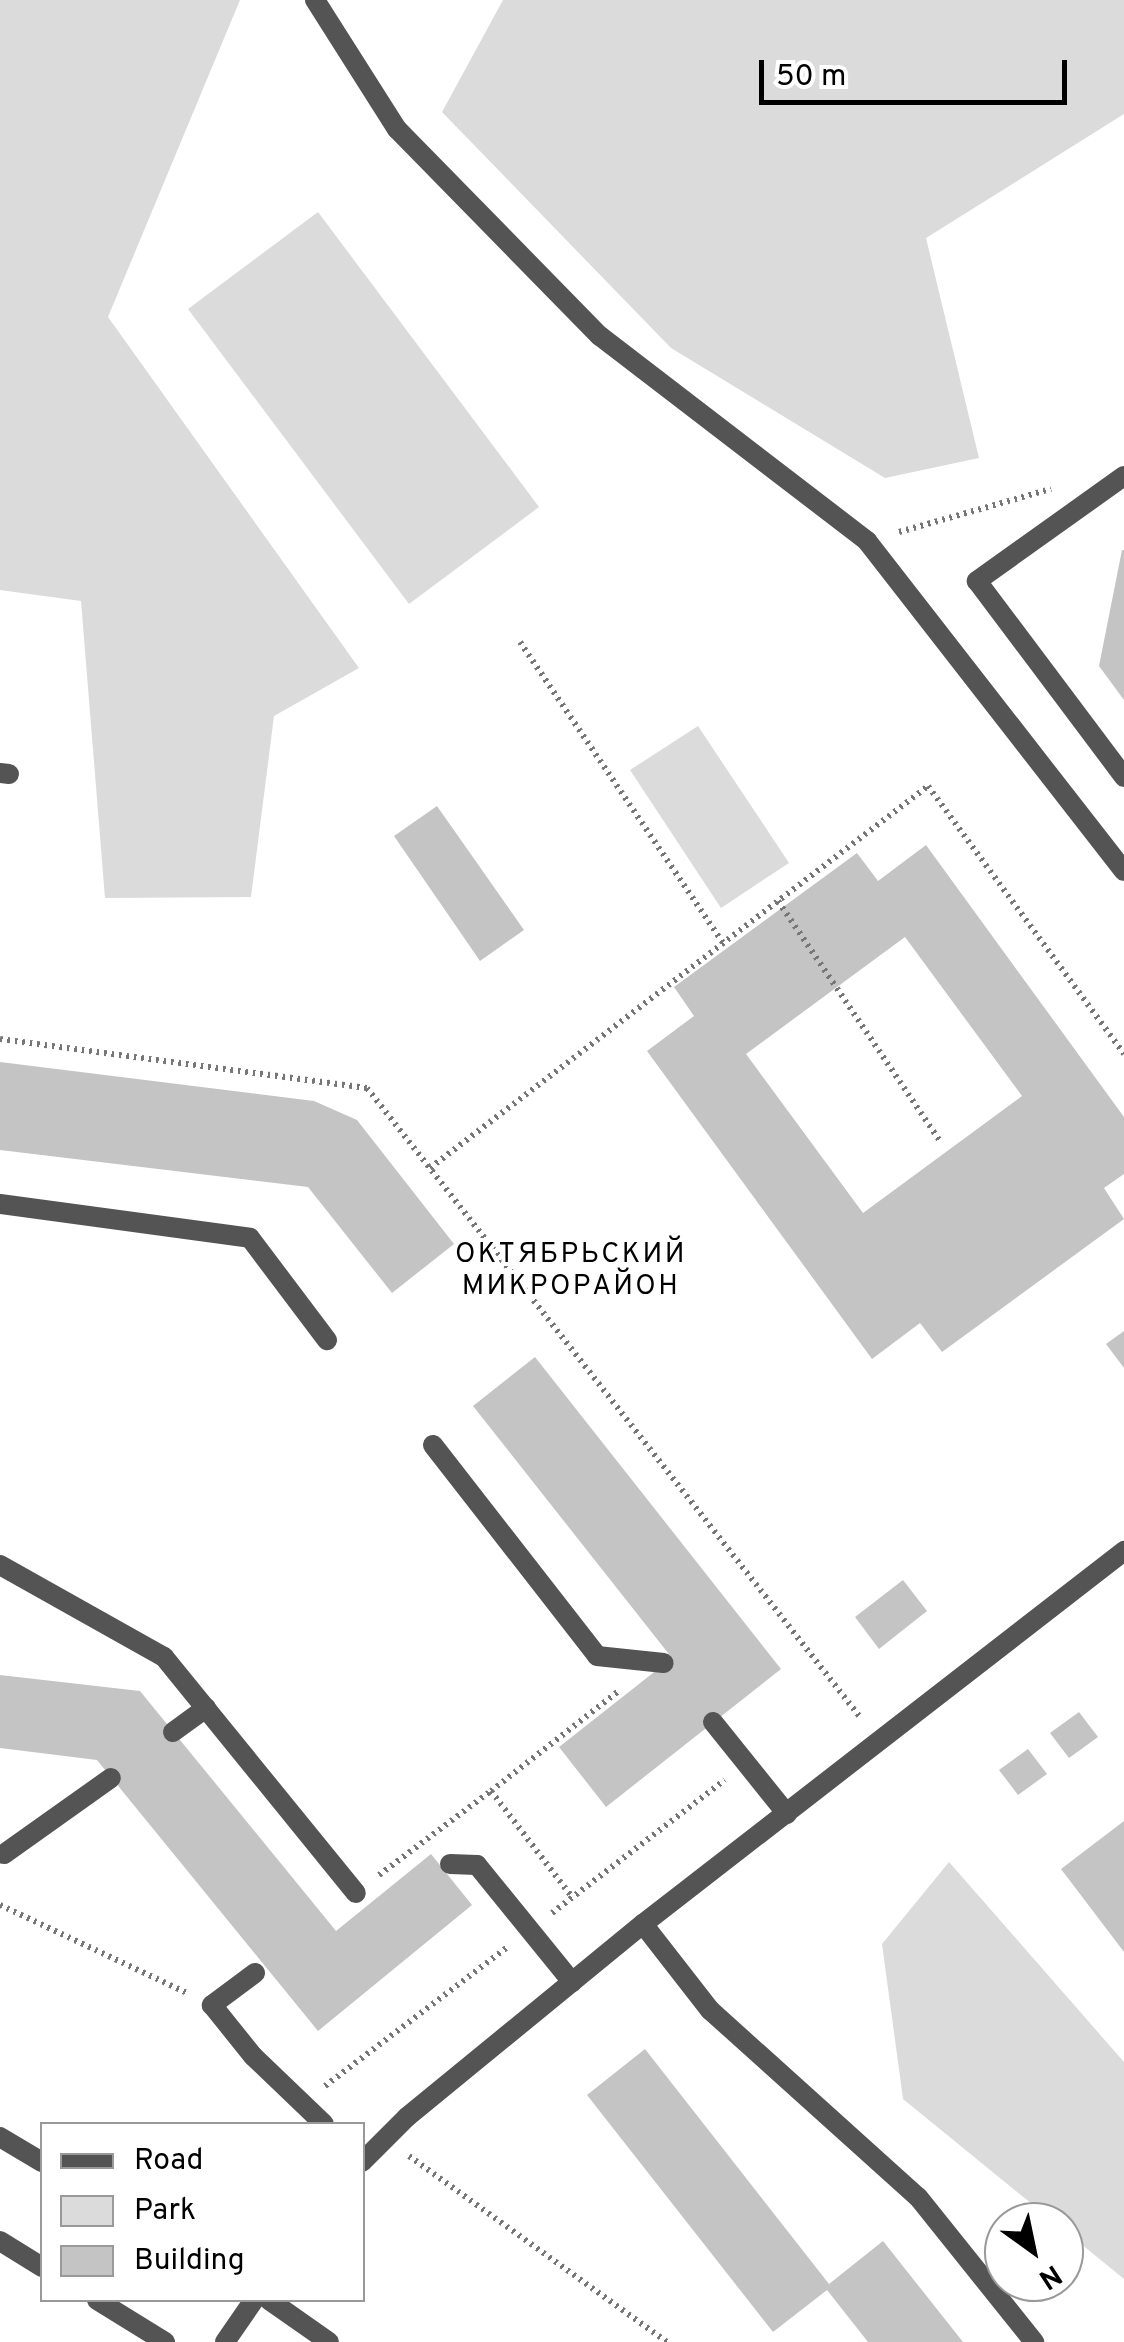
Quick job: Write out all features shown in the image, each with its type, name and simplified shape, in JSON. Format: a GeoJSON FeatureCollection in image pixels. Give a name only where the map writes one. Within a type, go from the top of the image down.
{"type":"FeatureCollection","features":[{"type":"Feature","properties":{"kind":"street"},"geometry":{"type":"LineString","coordinates":[[315,0],[398,129],[600,336],[867,541],[1124,872]]}},
{"type":"Feature","properties":{"kind":"street"},"geometry":{"type":"LineString","coordinates":[[1124,476],[977,581],[1124,776]]}},
{"type":"Feature","properties":{"kind":"street"},"geometry":{"type":"LineString","coordinates":[[0,1204],[250,1238],[327,1340]]}},
{"type":"Feature","properties":{"kind":"street"},"geometry":{"type":"LineString","coordinates":[[433,1445],[597,1656],[660,1663]]}},
{"type":"Feature","properties":{"kind":"street"},"geometry":{"type":"LineString","coordinates":[[365,2156],[643,1924],[1124,1552]]}},
{"type":"Feature","properties":{"kind":"street"},"geometry":{"type":"LineString","coordinates":[[0,1564],[164,1657],[356,1892]]}},
{"type":"Feature","properties":{"kind":"street"},"geometry":{"type":"LineString","coordinates":[[173,1732],[206,1708]]}},
{"type":"Feature","properties":{"kind":"street"},"geometry":{"type":"LineString","coordinates":[[713,1722],[787,1814]]}},
{"type":"Feature","properties":{"kind":"street"},"geometry":{"type":"LineString","coordinates":[[4,1854],[111,1778]]}},
{"type":"Feature","properties":{"kind":"street"},"geometry":{"type":"LineString","coordinates":[[450,1864],[477,1864],[572,1982]]}},
{"type":"Feature","properties":{"kind":"street"},"geometry":{"type":"LineString","coordinates":[[643,1924],[710,2010],[918,2197],[1034,2342]]}},
{"type":"Feature","properties":{"kind":"street"},"geometry":{"type":"LineString","coordinates":[[256,1973],[212,2005],[252,2056],[322,2122]]}},
{"type":"Feature","properties":{"kind":"street"},"geometry":{"type":"LineString","coordinates":[[0,2137],[40,2161]]}},
{"type":"Feature","properties":{"kind":"street"},"geometry":{"type":"LineString","coordinates":[[0,2241],[40,2266]]}},
{"type":"Feature","properties":{"kind":"street"},"geometry":{"type":"LineString","coordinates":[[100,2302],[165,2342]]}},
{"type":"Feature","properties":{"kind":"street"},"geometry":{"type":"LineString","coordinates":[[225,2342],[253,2302]]}},
{"type":"Feature","properties":{"kind":"street"},"geometry":{"type":"LineString","coordinates":[[272,2302],[329,2342]]}},
{"type":"Feature","properties":{"kind":"path"},"geometry":{"type":"LineString","coordinates":[[867,541],[1069,484]]}},
{"type":"Feature","properties":{"kind":"path"},"geometry":{"type":"LineString","coordinates":[[520,642],[723,943]]}},
{"type":"Feature","properties":{"kind":"path"},"geometry":{"type":"LineString","coordinates":[[430,1168],[928,786],[1124,1054]]}},
{"type":"Feature","properties":{"kind":"path"},"geometry":{"type":"LineString","coordinates":[[778,900],[940,1141]]}},
{"type":"Feature","properties":{"kind":"path"},"geometry":{"type":"LineString","coordinates":[[0,1039],[367,1088],[879,1742]]}},
{"type":"Feature","properties":{"kind":"path"},"geometry":{"type":"LineString","coordinates":[[492,1791],[660,1663]]}},
{"type":"Feature","properties":{"kind":"path"},"geometry":{"type":"LineString","coordinates":[[0,1905],[212,2005]]}},
{"type":"Feature","properties":{"kind":"path"},"geometry":{"type":"LineString","coordinates":[[385,2139],[667,2342]]}},
{"type":"Feature","properties":{"kind":"green space"},"geometry":{"type":"Polygon","coordinates":[[[0,0],[240,0],[108,317],[359,668],[274,716],[251,897],[105,898],[81,601],[0,590],[0,0]]]}},
{"type":"Feature","properties":{"kind":"green space"},"geometry":{"type":"Polygon","coordinates":[[[503,0],[1124,0],[1124,114],[926,238],[979,458],[885,478],[671,348],[442,112],[503,0]]]}},
{"type":"Feature","properties":{"kind":"green space"},"geometry":{"type":"Polygon","coordinates":[[[318,212],[539,507],[409,604],[188,309],[318,212]]]}},
{"type":"Feature","properties":{"kind":"green space"},"geometry":{"type":"Polygon","coordinates":[[[698,726],[789,863],[721,908],[630,770],[698,726]]]}},
{"type":"Feature","properties":{"kind":"green space"},"geometry":{"type":"Polygon","coordinates":[[[949,1862],[1124,2062],[1124,2279],[1084,2246],[1084,2202],[1029,2202],[903,2099],[882,1944],[949,1862]]]}},
{"type":"Feature","properties":{"kind":"building"},"geometry":{"type":"Polygon","coordinates":[[[1124,550],[1124,700],[1099,666],[1124,550]]]}},
{"type":"Feature","properties":{"kind":"building"},"geometry":{"type":"Polygon","coordinates":[[[437,806],[524,930],[480,961],[394,836],[437,806]]]}},
{"type":"Feature","properties":{"kind":"building"},"geometry":{"type":"Polygon","coordinates":[[[926,845],[1124,1117],[1124,1174],[1104,1188],[1124,1219],[942,1352],[920,1323],[872,1359],[647,1051],[694,1016],[674,987],[857,853],[878,881],[926,845]],[[905,937],[746,1054],[863,1213],[1022,1096],[905,937]]]}},
{"type":"Feature","properties":{"kind":"building"},"geometry":{"type":"Polygon","coordinates":[[[0,1062],[314,1101],[357,1120],[454,1244],[392,1293],[308,1187],[0,1150],[0,1062]]]}},
{"type":"Feature","properties":{"kind":"building"},"geometry":{"type":"Polygon","coordinates":[[[1124,1331],[1124,1368],[1106,1344],[1124,1331]]]}},
{"type":"Feature","properties":{"kind":"building"},"geometry":{"type":"Polygon","coordinates":[[[535,1357],[781,1669],[606,1807],[559,1747],[672,1658],[473,1406],[535,1357]]]}},
{"type":"Feature","properties":{"kind":"building"},"geometry":{"type":"Polygon","coordinates":[[[903,1580],[927,1611],[879,1649],[855,1617],[903,1580]]]}},
{"type":"Feature","properties":{"kind":"building"},"geometry":{"type":"Polygon","coordinates":[[[0,1675],[140,1691],[336,1931],[431,1854],[472,1905],[318,2031],[97,1760],[0,1748],[0,1675]]]}},
{"type":"Feature","properties":{"kind":"building"},"geometry":{"type":"Polygon","coordinates":[[[1079,1712],[1098,1737],[1069,1758],[1050,1733],[1079,1712]]]}},
{"type":"Feature","properties":{"kind":"building"},"geometry":{"type":"Polygon","coordinates":[[[1028,1749],[1047,1774],[1018,1795],[999,1770],[1028,1749]]]}},
{"type":"Feature","properties":{"kind":"building"},"geometry":{"type":"Polygon","coordinates":[[[1124,1821],[1124,1952],[1061,1869],[1124,1821]]]}},
{"type":"Feature","properties":{"kind":"building"},"geometry":{"type":"Polygon","coordinates":[[[645,2049],[829,2284],[883,2241],[963,2342],[868,2342],[827,2290],[773,2332],[587,2095],[645,2049]]]}},
{"type":"Feature","properties":{"kind":"district","name":"ОКТЯБРЬСКИЙ МИКРОРАЙОН"},"geometry":{"type":"Point","coordinates":[571,1271]}}]}
